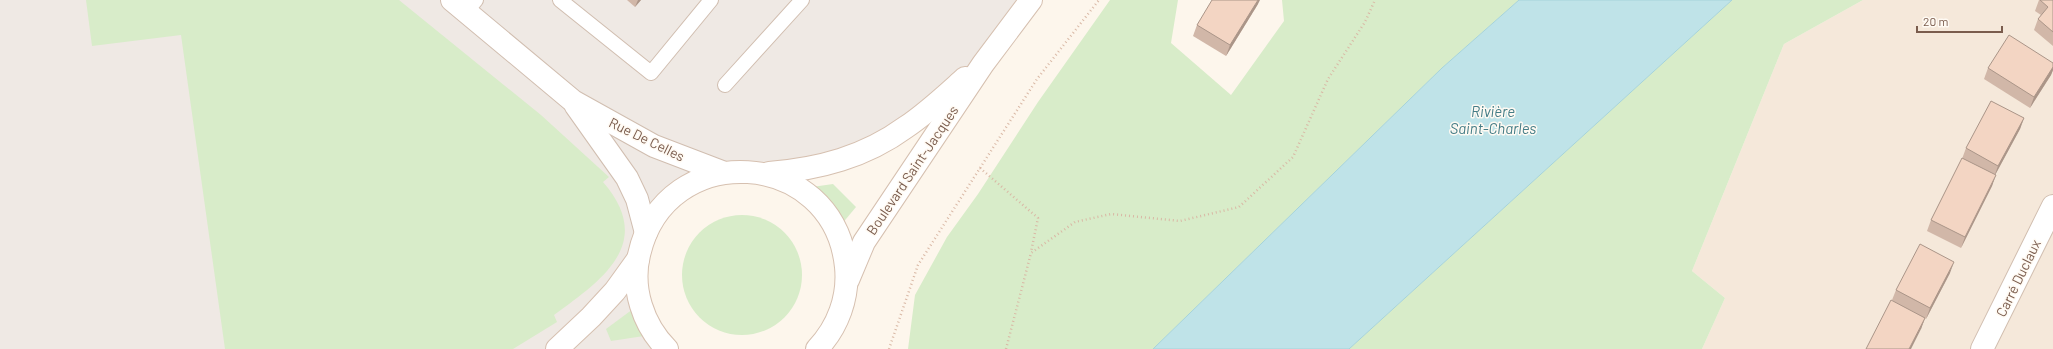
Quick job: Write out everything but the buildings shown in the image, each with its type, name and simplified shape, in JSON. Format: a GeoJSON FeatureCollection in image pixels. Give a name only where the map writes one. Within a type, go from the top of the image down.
{"type":"FeatureCollection","features":[{"type":"Feature","properties":{"kind":"main road","name":"Boulevard Saint-Jacques"},"geometry":{"type":"LineString","coordinates":[[847,281],[864,242],[983,64],[1030,0]]}},
{"type":"Feature","properties":{"kind":"main road","name":"Rue De Celles"},"geometry":{"type":"LineString","coordinates":[[464,4],[573,102],[627,178],[637,199],[646,233]]}},
{"type":"Feature","properties":{"kind":"main road","name":"Boulevard Saint-Jacques"},"geometry":{"type":"LineString","coordinates":[[765,173],[795,171],[838,162],[873,148],[907,127],[983,64]]}},
{"type":"Feature","properties":{"kind":"main road","name":"Rue De Celles"},"geometry":{"type":"LineString","coordinates":[[573,102],[654,146],[722,172]]}},
{"type":"Feature","properties":{"kind":"main road"},"geometry":{"type":"LineString","coordinates":[[667,349],[659,341],[649,325],[639,300],[637,282],[638,259],[646,233],[657,213],[669,199],[684,188],[700,179],[722,172],[738,171],[765,173],[792,184],[816,201],[834,224],[844,252],[847,281],[842,311],[828,338],[817,349]]}},
{"type":"Feature","properties":{"kind":"main road","name":"Carré Duclaux"},"geometry":{"type":"LineString","coordinates":[[1982,349],[2053,206]]}},
{"type":"Feature","properties":{"kind":"main road"},"geometry":{"type":"LineString","coordinates":[[557,349],[592,317],[616,291],[638,259]]}},
{"type":"Feature","properties":{"kind":"lane"},"geometry":{"type":"LineString","coordinates":[[560,0],[652,73],[711,0]]}},
{"type":"Feature","properties":{"kind":"lane"},"geometry":{"type":"LineString","coordinates":[[725,85],[802,0]]}},
{"type":"Feature","properties":{"kind":"path"},"geometry":{"type":"LineString","coordinates":[[889,349],[918,265],[980,168],[1013,120],[1037,79],[1099,0]]}},
{"type":"Feature","properties":{"kind":"path"},"geometry":{"type":"LineString","coordinates":[[1031,253],[1074,222],[1111,214],[1180,221],[1239,207],[1293,157],[1328,79],[1365,22],[1374,0]]}},
{"type":"Feature","properties":{"kind":"path"},"geometry":{"type":"LineString","coordinates":[[980,168],[1038,218],[1031,253],[1006,349]]}},
{"type":"Feature","properties":{"kind":"shaded area"},"geometry":{"type":"Polygon","coordinates":[[[0,0],[1031,0],[983,64],[873,148],[738,171],[669,199],[637,282],[667,349],[0,349],[0,0]]]}},
{"type":"Feature","properties":{"kind":"shaded area"},"geometry":{"type":"Polygon","coordinates":[[[1863,0],[2053,0],[2053,349],[1702,349],[1725,298],[1692,271],[1784,44],[1863,0]]]}},
{"type":"Feature","properties":{"kind":"green space"},"geometry":{"type":"Polygon","coordinates":[[[86,0],[399,0],[541,115],[609,177],[603,182],[618,204],[624,224],[623,242],[616,258],[605,274],[554,315],[557,322],[513,349],[225,349],[181,35],[92,46],[86,0]]]}},
{"type":"Feature","properties":{"kind":"green space"},"geometry":{"type":"Polygon","coordinates":[[[1110,0],[1178,0],[1171,43],[1231,95],[1284,21],[1282,0],[1519,0],[1442,68],[1153,349],[908,349],[915,295],[947,237],[978,194],[1038,102],[1110,0]]]}},
{"type":"Feature","properties":{"kind":"green space"},"geometry":{"type":"Polygon","coordinates":[[[1732,0],[1863,0],[1784,44],[1692,271],[1725,298],[1702,349],[1349,349],[1732,0]]]}},
{"type":"Feature","properties":{"kind":"green space"},"geometry":{"type":"Polygon","coordinates":[[[833,184],[856,207],[841,225],[812,187],[833,184]]]}},
{"type":"Feature","properties":{"kind":"green space"},"geometry":{"type":"Polygon","coordinates":[[[742,215],[754,216],[765,220],[775,225],[784,233],[792,242],[797,252],[801,263],[801,287],[797,298],[792,308],[784,317],[775,325],[765,330],[754,334],[742,335],[730,334],[719,330],[709,325],[700,317],[692,308],[687,298],[683,287],[682,275],[683,263],[687,252],[692,242],[700,233],[709,225],[719,220],[730,216],[742,215]]]}},
{"type":"Feature","properties":{"kind":"green space"},"geometry":{"type":"Polygon","coordinates":[[[633,309],[644,336],[611,341],[606,329],[633,309]]]}},
{"type":"Feature","properties":{"kind":"water","name":"Rivière Saint-Charles"},"geometry":{"type":"Polygon","coordinates":[[[1519,0],[1732,0],[1349,349],[1153,349],[1442,68],[1519,0]]]}}]}
